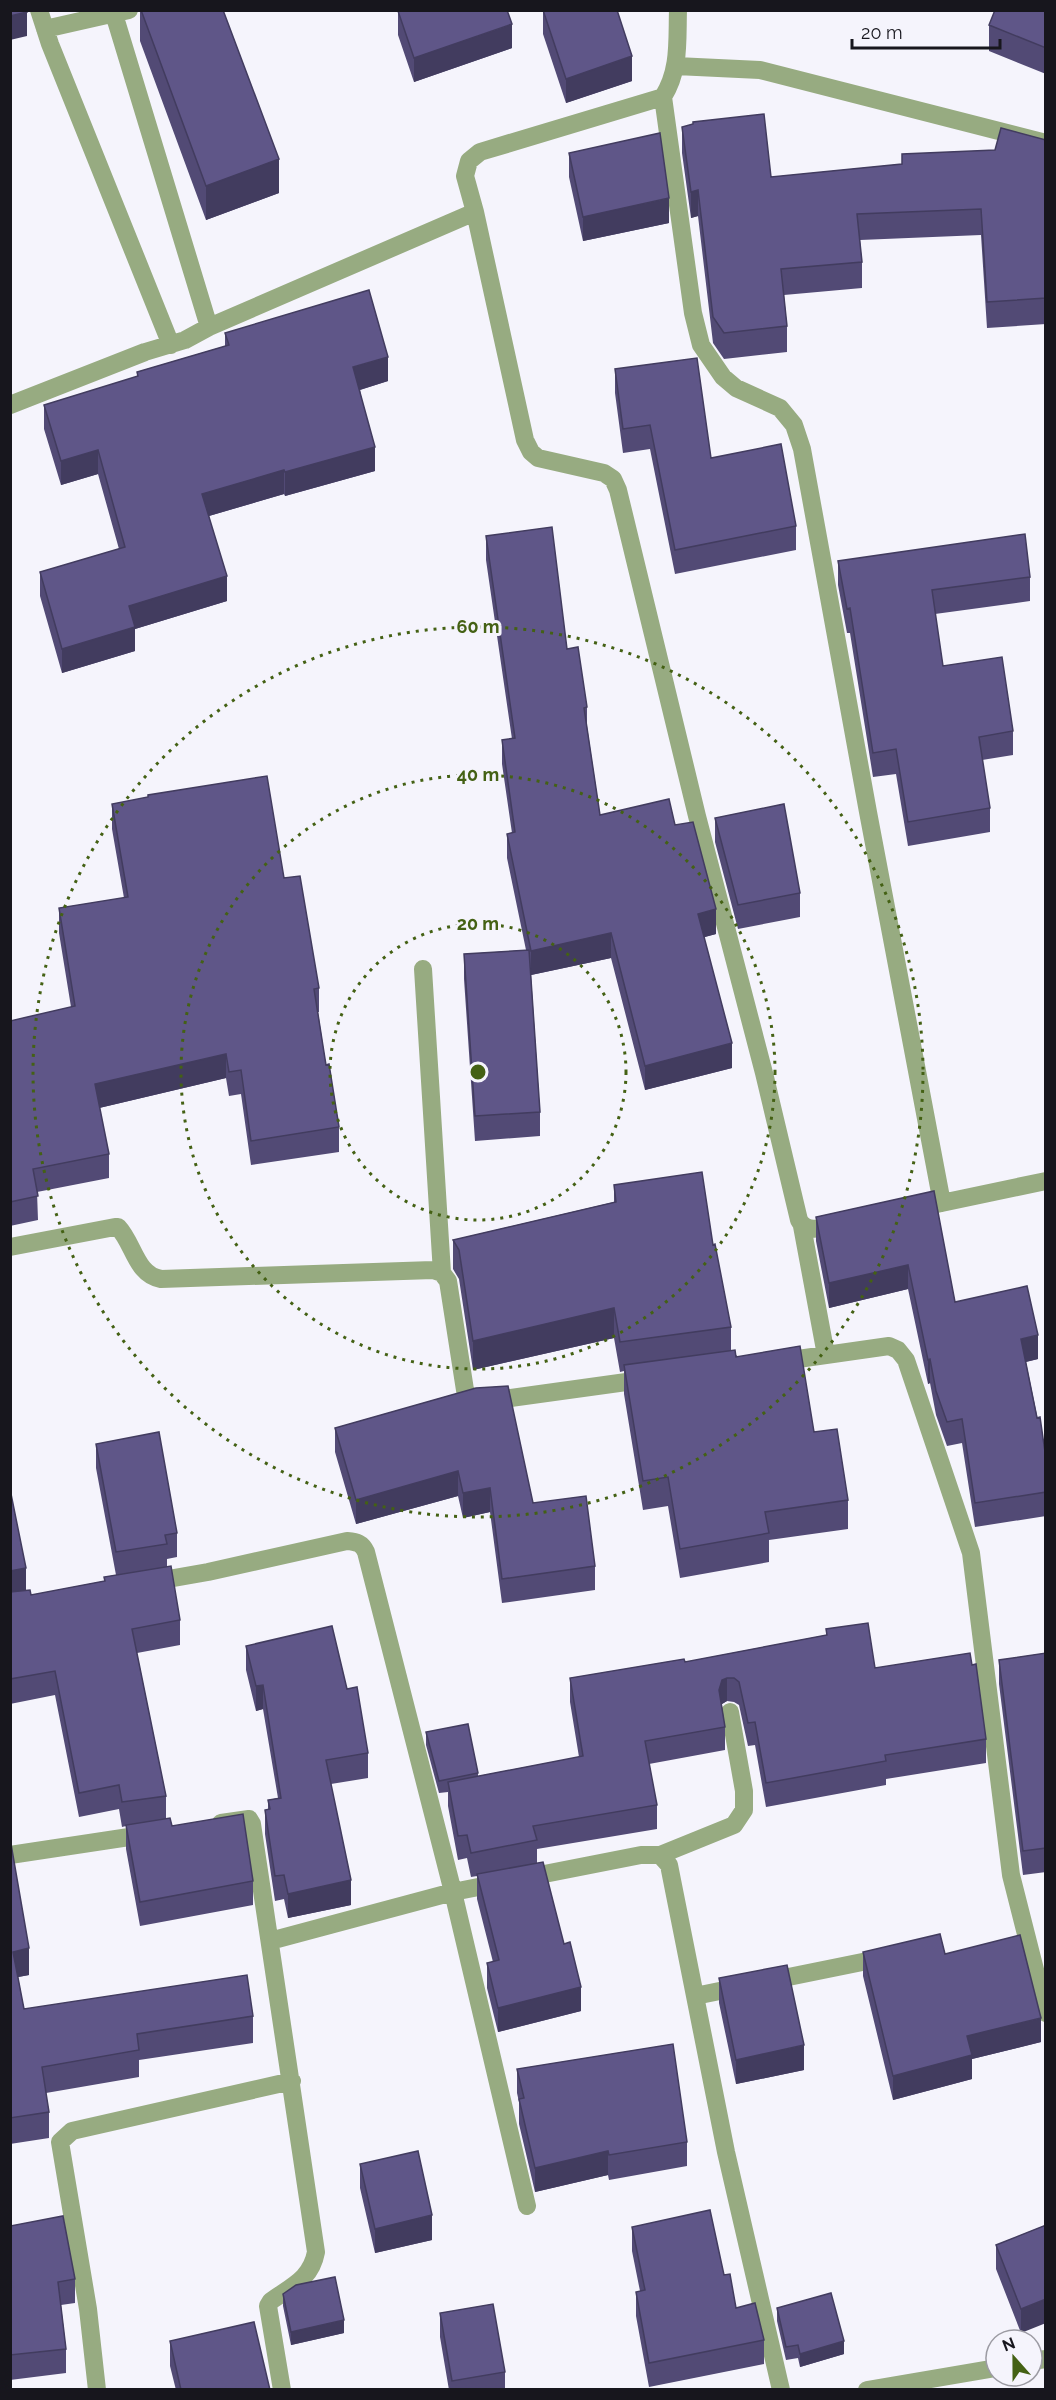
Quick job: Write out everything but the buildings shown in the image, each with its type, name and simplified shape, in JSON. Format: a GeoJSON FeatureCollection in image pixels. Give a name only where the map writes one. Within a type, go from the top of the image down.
{"type":"FeatureCollection","features":[{"type":"Feature","properties":{"kind":"street"},"geometry":{"type":"LineString","coordinates":[[39,10],[171,345]]}},
{"type":"Feature","properties":{"kind":"street"},"geometry":{"type":"LineString","coordinates":[[678,10],[676,66],[672,82],[663,97],[693,313],[701,345],[723,377],[736,388],[780,408],[794,425],[802,449],[867,812],[942,1203]]}},
{"type":"Feature","properties":{"kind":"street"},"geometry":{"type":"LineString","coordinates":[[45,29],[121,12],[208,327]]}},
{"type":"Feature","properties":{"kind":"street"},"geometry":{"type":"LineString","coordinates":[[676,66],[760,70],[1046,143]]}},
{"type":"Feature","properties":{"kind":"street"},"geometry":{"type":"LineString","coordinates":[[663,97],[480,152],[469,161],[465,176],[525,440],[531,452],[538,458],[604,473],[614,479],[618,490],[696,816],[802,1226],[826,1355]]}},
{"type":"Feature","properties":{"kind":"street"},"geometry":{"type":"LineString","coordinates":[[10,405],[145,352],[185,340],[208,327],[475,212]]}},
{"type":"Feature","properties":{"kind":"street"},"geometry":{"type":"LineString","coordinates":[[423,969],[442,1273]]}},
{"type":"Feature","properties":{"kind":"street"},"geometry":{"type":"LineString","coordinates":[[898,1212],[1046,1181]]}},
{"type":"Feature","properties":{"kind":"street"},"geometry":{"type":"LineString","coordinates":[[802,1226],[809,1230],[854,1221]]}},
{"type":"Feature","properties":{"kind":"street"},"geometry":{"type":"LineString","coordinates":[[10,1247],[118,1227],[144,1271],[151,1277],[161,1279],[433,1269],[442,1273],[448,1281],[465,1390],[472,1400],[482,1402],[670,1376]]}},
{"type":"Feature","properties":{"kind":"street"},"geometry":{"type":"LineString","coordinates":[[759,1364],[888,1346],[898,1350],[906,1360],[971,1553],[1011,1875],[1046,2013]]}},
{"type":"Feature","properties":{"kind":"street"},"geometry":{"type":"LineString","coordinates":[[128,1586],[208,1572],[347,1541],[363,1546],[453,1892],[527,2206]]}},
{"type":"Feature","properties":{"kind":"street"},"geometry":{"type":"LineString","coordinates":[[270,1941],[453,1892],[641,1855],[660,1856],[734,1825],[744,1810],[744,1791],[730,1712]]}},
{"type":"Feature","properties":{"kind":"street"},"geometry":{"type":"LineString","coordinates":[[204,1826],[249,1819],[252,1824],[316,2252],[314,2265],[309,2274],[271,2301],[268,2306],[282,2390]]}},
{"type":"Feature","properties":{"kind":"street"},"geometry":{"type":"LineString","coordinates":[[10,1856],[170,1831]]}},
{"type":"Feature","properties":{"kind":"street"},"geometry":{"type":"LineString","coordinates":[[660,1856],[669,1864],[726,2152],[782,2390]]}},
{"type":"Feature","properties":{"kind":"street"},"geometry":{"type":"LineString","coordinates":[[695,1996],[905,1954]]}},
{"type":"Feature","properties":{"kind":"street"},"geometry":{"type":"LineString","coordinates":[[97,2390],[88,2309],[60,2142],[72,2132],[292,2081]]}},
{"type":"Feature","properties":{"kind":"street"},"geometry":{"type":"LineString","coordinates":[[867,2390],[935,2384],[984,2371]]}}]}
